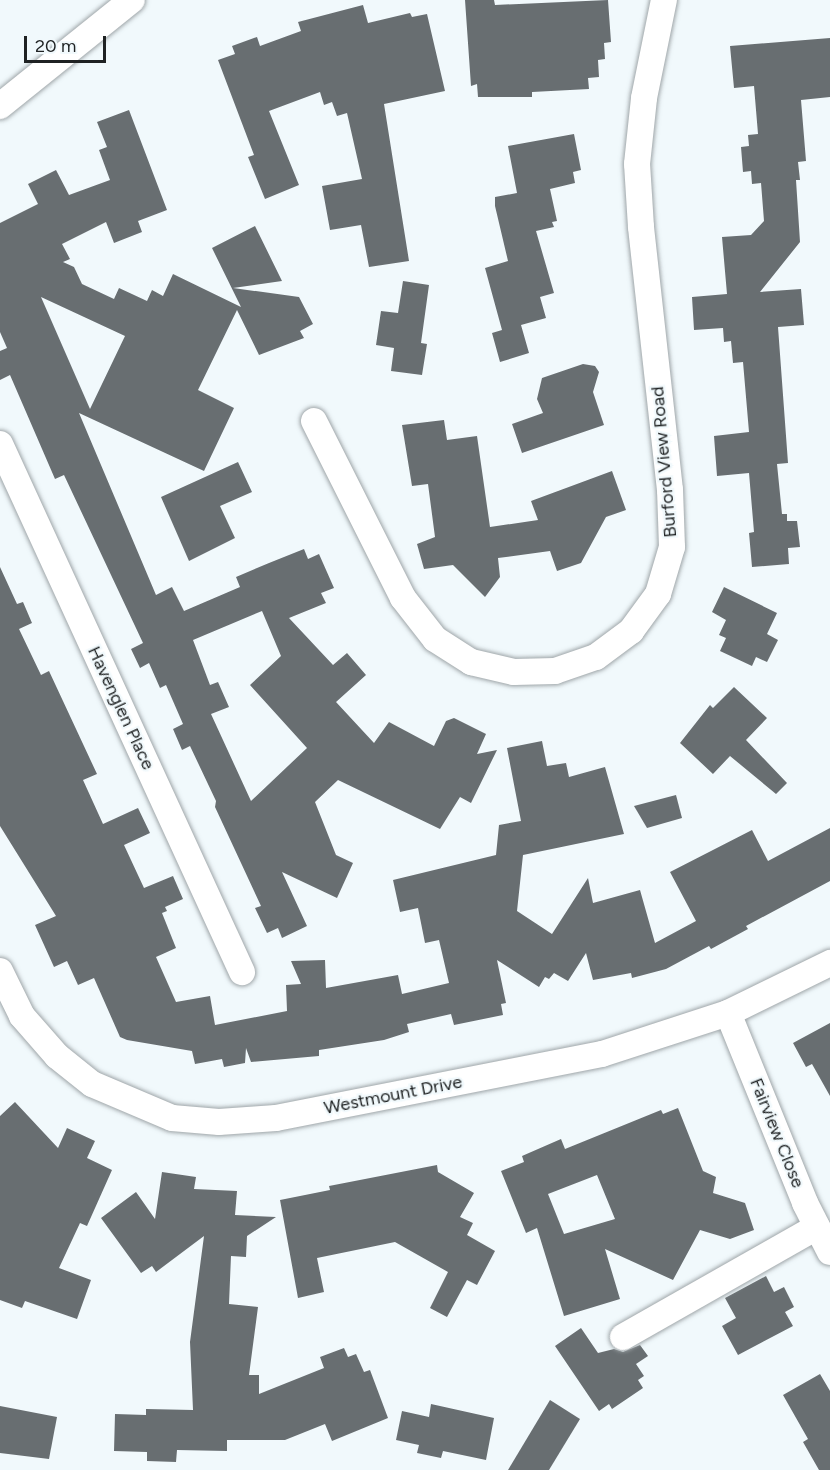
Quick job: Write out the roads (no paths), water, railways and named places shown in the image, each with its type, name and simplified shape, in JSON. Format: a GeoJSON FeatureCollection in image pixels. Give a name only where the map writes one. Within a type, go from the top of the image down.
{"type":"FeatureCollection","features":[{"type":"Feature","properties":{"kind":"street","name":"Burford View Road"},"geometry":{"type":"LineString","coordinates":[[314,421],[403,598],[435,639],[471,662],[514,672],[555,671],[596,657],[631,631],[658,594],[672,547],[670,490],[637,164],[644,98],[664,0]]}},
{"type":"Feature","properties":{"kind":"street"},"geometry":{"type":"LineString","coordinates":[[0,106],[118,3]]}},
{"type":"Feature","properties":{"kind":"street","name":"Havenglen Place"},"geometry":{"type":"LineString","coordinates":[[0,444],[242,972]]}},
{"type":"Feature","properties":{"kind":"street","name":"Westmount Drive"},"geometry":{"type":"LineString","coordinates":[[0,972],[22,1016],[57,1056],[92,1084],[172,1118],[219,1122],[276,1118],[602,1054],[728,1013],[830,963]]}},
{"type":"Feature","properties":{"kind":"street","name":"Fairview Close"},"geometry":{"type":"LineString","coordinates":[[728,1013],[817,1227],[830,1252]]}},
{"type":"Feature","properties":{"kind":"street"},"geometry":{"type":"LineString","coordinates":[[623,1337],[817,1227]]}}]}
